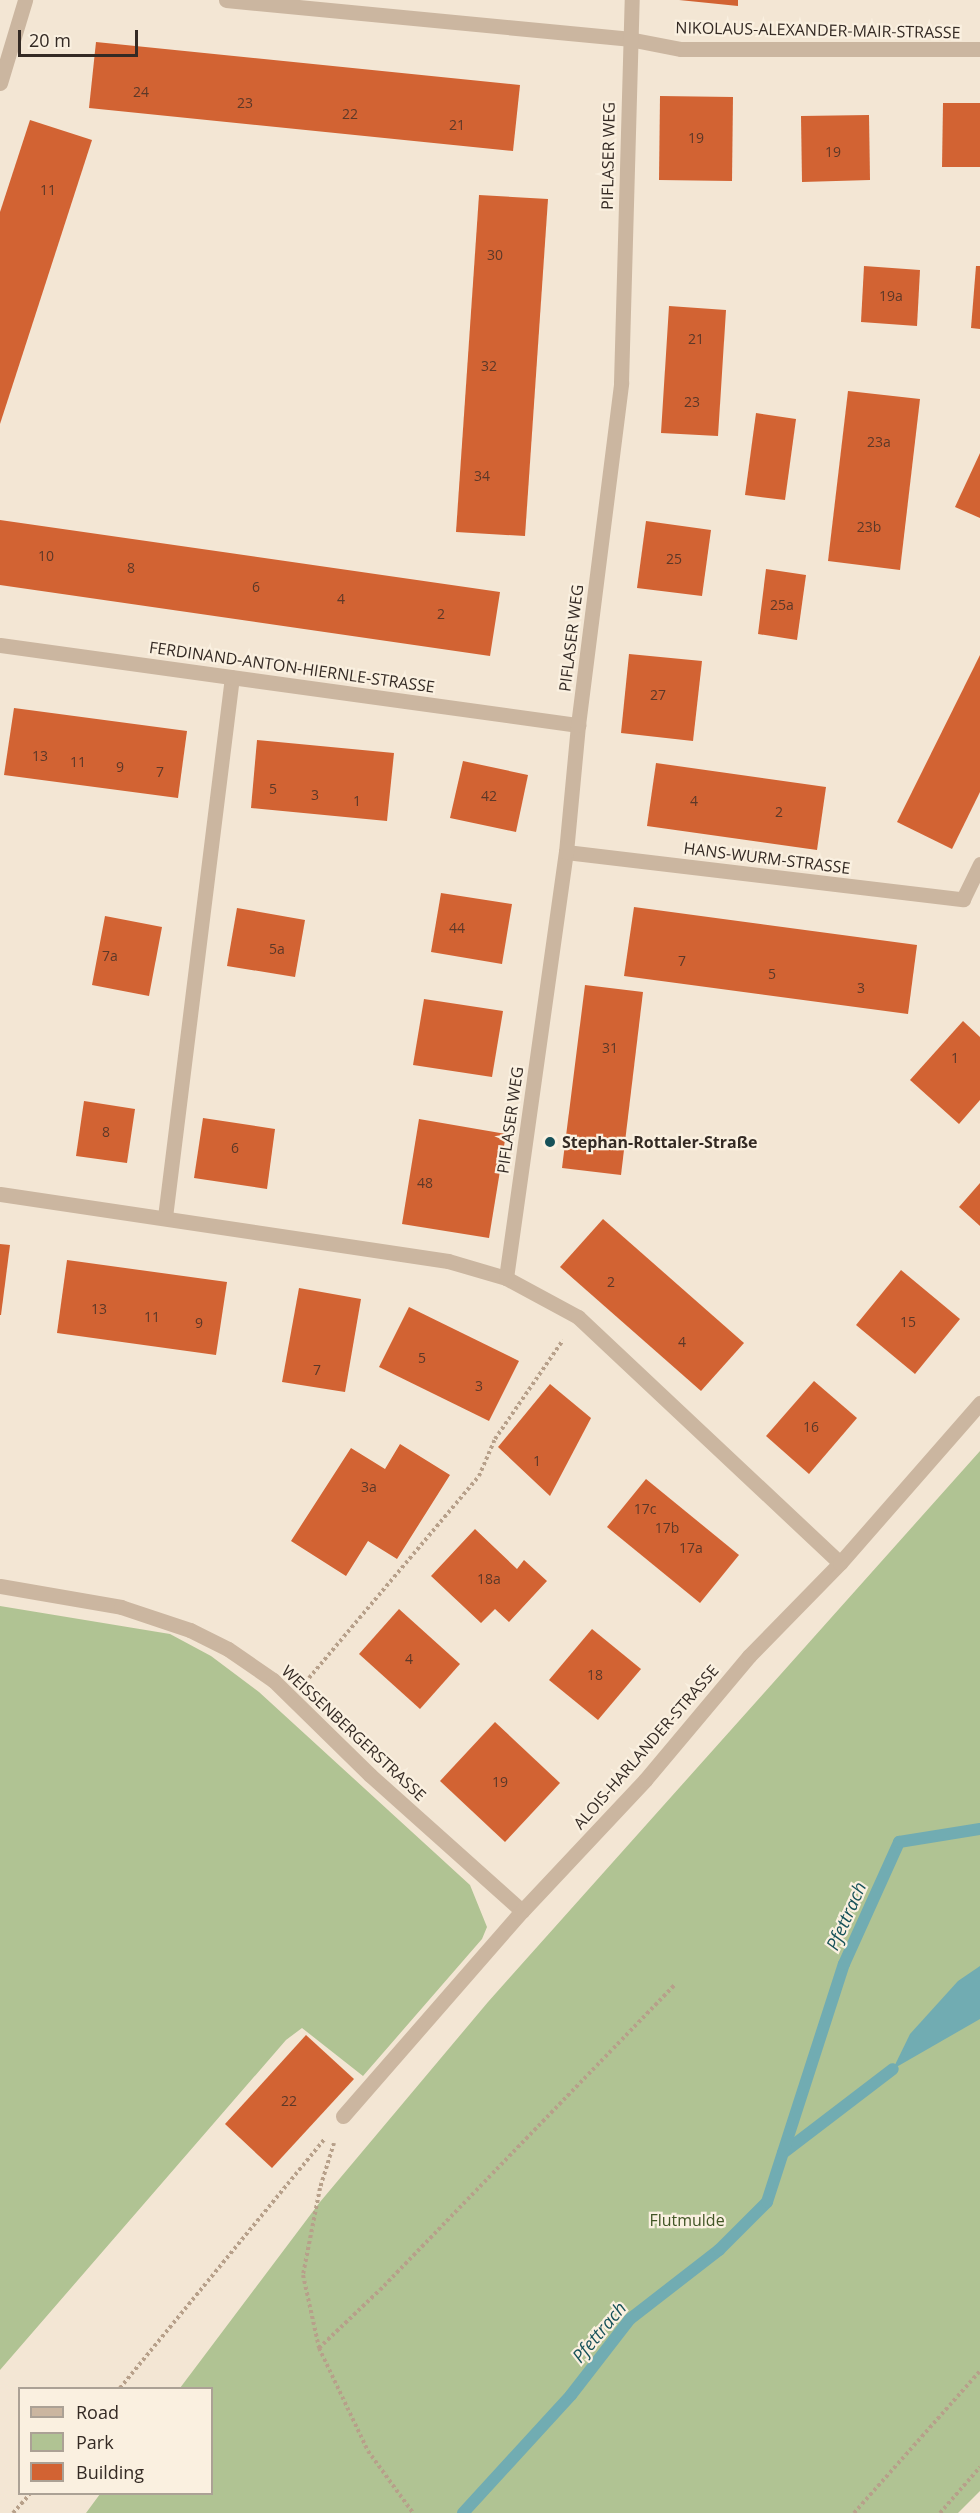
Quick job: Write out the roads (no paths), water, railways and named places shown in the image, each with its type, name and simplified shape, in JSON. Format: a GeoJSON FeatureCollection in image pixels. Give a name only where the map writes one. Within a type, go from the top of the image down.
{"type":"FeatureCollection","features":[{"type":"Feature","properties":{"kind":"street"},"geometry":{"type":"LineString","coordinates":[[0,83],[25,0]]}},
{"type":"Feature","properties":{"kind":"street","name":"NIKOLAUS-ALEXANDER-MAIR-STRASSE"},"geometry":{"type":"LineString","coordinates":[[226,0],[629,39],[681,49],[980,49]]}},
{"type":"Feature","properties":{"kind":"street","name":"PIFLASER WEG"},"geometry":{"type":"LineString","coordinates":[[506,1278],[566,852],[578,725],[621,383],[629,39],[632,0]]}},
{"type":"Feature","properties":{"kind":"street","name":"FERDINAND-ANTON-HIERNLE-STRASSE"},"geometry":{"type":"LineString","coordinates":[[0,645],[578,725]]}},
{"type":"Feature","properties":{"kind":"street"},"geometry":{"type":"LineString","coordinates":[[165,1217],[232,677]]}},
{"type":"Feature","properties":{"kind":"street","name":"HANS-WURM-STRASSE"},"geometry":{"type":"LineString","coordinates":[[566,852],[963,899],[980,864]]}},
{"type":"Feature","properties":{"kind":"street"},"geometry":{"type":"LineString","coordinates":[[0,1194],[448,1261],[506,1278],[578,1317],[840,1563]]}},
{"type":"Feature","properties":{"kind":"street","name":"ALOIS-HARLANDER-STRASSE"},"geometry":{"type":"LineString","coordinates":[[343,2116],[432,2018],[522,1911],[645,1780],[749,1656],[840,1563],[980,1403]]}},
{"type":"Feature","properties":{"kind":"street","name":"WEISSENBERGERSTRASSE"},"geometry":{"type":"LineString","coordinates":[[0,1586],[121,1607],[190,1630],[228,1649],[273,1680],[522,1911]]}},
{"type":"Feature","properties":{"kind":"water"},"geometry":{"type":"Polygon","coordinates":[[[980,1966],[980,2019],[893,2069],[910,2034],[958,1981],[980,1966]]]}},
{"type":"Feature","properties":{"kind":"waterway","name":"Pfettrach"},"geometry":{"type":"LineString","coordinates":[[463,2513],[571,2395],[630,2319],[719,2250],[767,2202],[844,1964],[899,1842],[980,1829]]}},
{"type":"Feature","properties":{"kind":"waterway","name":"Pfettrach"},"geometry":{"type":"LineString","coordinates":[[783,2153],[893,2069]]}},
{"type":"Feature","properties":{"kind":"place","name":"Stephan-Rottaler-Straße"},"geometry":{"type":"Point","coordinates":[550,1142]}},
{"type":"Feature","properties":{"kind":"park label","name":"Flutmulde"},"geometry":{"type":"Point","coordinates":[687,2220]}}]}
